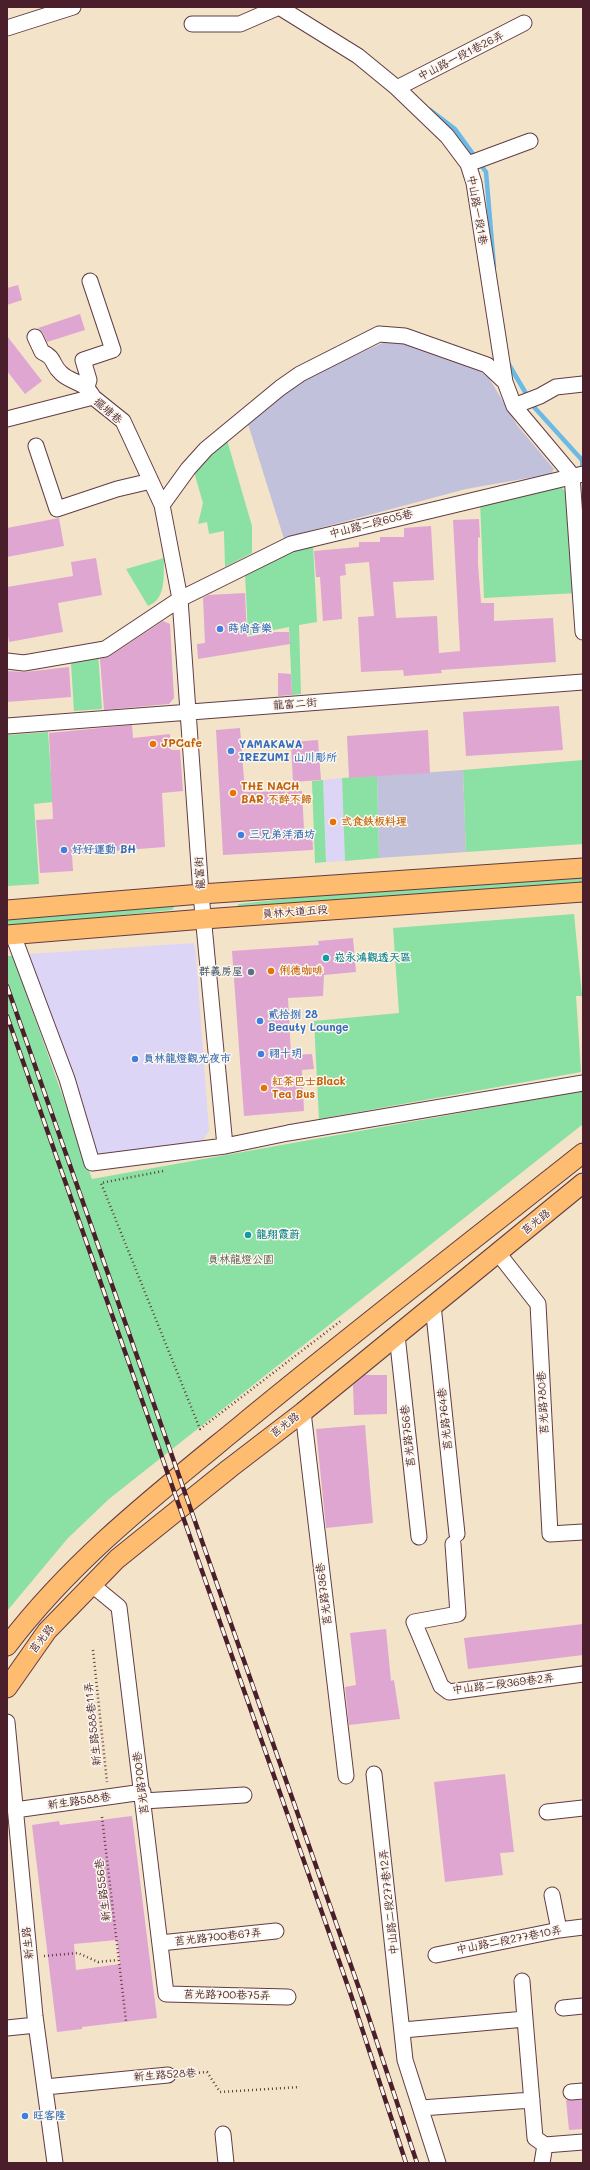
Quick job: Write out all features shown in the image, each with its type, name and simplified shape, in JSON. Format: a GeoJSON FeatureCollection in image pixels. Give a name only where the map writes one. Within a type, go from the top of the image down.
{"type":"FeatureCollection","features":[{"type":"Feature","properties":{"kind":"main road"},"geometry":{"type":"LineString","coordinates":[[7,910],[201,894],[583,868]]}},
{"type":"Feature","properties":{"kind":"main road","name":"員林大道五段"},"geometry":{"type":"LineString","coordinates":[[10,935],[204,919],[583,892]]}},
{"type":"Feature","properties":{"kind":"main road","name":"莒光路"},"geometry":{"type":"LineString","coordinates":[[7,1646],[24,1623],[96,1547],[157,1494],[332,1351],[583,1153]]}},
{"type":"Feature","properties":{"kind":"main road","name":"莒光路"},"geometry":{"type":"LineString","coordinates":[[7,1688],[47,1631],[91,1584],[118,1559],[230,1468],[303,1412],[583,1183]]}},
{"type":"Feature","properties":{"kind":"street"},"geometry":{"type":"LineString","coordinates":[[7,28],[73,7]]}},
{"type":"Feature","properties":{"kind":"street"},"geometry":{"type":"LineString","coordinates":[[192,24],[240,24],[279,7]]}},
{"type":"Feature","properties":{"kind":"street","name":"中山路一段1巷"},"geometry":{"type":"LineString","coordinates":[[279,7],[358,56],[398,88],[448,136],[468,164],[474,183],[505,382],[514,406],[578,475]]}},
{"type":"Feature","properties":{"kind":"street","name":"中山路一段1巷26弄"},"geometry":{"type":"LineString","coordinates":[[398,88],[524,23]]}},
{"type":"Feature","properties":{"kind":"street"},"geometry":{"type":"LineString","coordinates":[[468,164],[530,141]]}},
{"type":"Feature","properties":{"kind":"street"},"geometry":{"type":"LineString","coordinates":[[90,281],[113,350],[83,360],[89,380],[90,392]]}},
{"type":"Feature","properties":{"kind":"street"},"geometry":{"type":"LineString","coordinates":[[162,505],[188,469],[206,448],[280,388],[300,374],[379,334],[405,336],[487,365],[505,382]]}},
{"type":"Feature","properties":{"kind":"street"},"geometry":{"type":"LineString","coordinates":[[35,337],[42,352],[51,356],[62,374],[90,392]]}},
{"type":"Feature","properties":{"kind":"street"},"geometry":{"type":"LineString","coordinates":[[514,406],[540,396],[556,387],[583,384]]}},
{"type":"Feature","properties":{"kind":"street","name":"擺塘巷"},"geometry":{"type":"LineString","coordinates":[[9,416],[90,392],[123,421],[162,505],[180,600]]}},
{"type":"Feature","properties":{"kind":"street"},"geometry":{"type":"LineString","coordinates":[[36,446],[58,509],[117,489],[151,481]]}},
{"type":"Feature","properties":{"kind":"street"},"geometry":{"type":"LineString","coordinates":[[578,475],[583,632]]}},
{"type":"Feature","properties":{"kind":"street","name":"中山路二段605巷"},"geometry":{"type":"LineString","coordinates":[[180,600],[291,544],[578,475]]}},
{"type":"Feature","properties":{"kind":"street"},"geometry":{"type":"LineString","coordinates":[[7,661],[24,663],[105,649],[180,600]]}},
{"type":"Feature","properties":{"kind":"street","name":"龍富街"},"geometry":{"type":"LineString","coordinates":[[180,600],[201,894],[225,1146]]}},
{"type":"Feature","properties":{"kind":"street","name":"龍富二街"},"geometry":{"type":"LineString","coordinates":[[7,726],[583,682]]}},
{"type":"Feature","properties":{"kind":"street"},"geometry":{"type":"LineString","coordinates":[[10,935],[67,1079],[92,1163],[225,1146],[293,1132],[583,1083]]}},
{"type":"Feature","properties":{"kind":"street","name":"莒光路780巷"},"geometry":{"type":"LineString","coordinates":[[498,1253],[538,1304],[550,1534],[583,1532]]}},
{"type":"Feature","properties":{"kind":"street","name":"莒光路764巷"},"geometry":{"type":"LineString","coordinates":[[433,1305],[455,1539]]}},
{"type":"Feature","properties":{"kind":"street","name":"莒光路756巷"},"geometry":{"type":"LineString","coordinates":[[397,1335],[418,1537]]}},
{"type":"Feature","properties":{"kind":"street","name":"莒光路736巷"},"geometry":{"type":"LineString","coordinates":[[303,1412],[346,1776]]}},
{"type":"Feature","properties":{"kind":"street","name":"中山路二段369巷2弄"},"geometry":{"type":"LineString","coordinates":[[455,1539],[458,1614],[414,1622],[441,1686],[449,1692],[583,1674]]}},
{"type":"Feature","properties":{"kind":"street","name":"莒光路700巷"},"geometry":{"type":"LineString","coordinates":[[91,1584],[119,1607],[166,1994]]}},
{"type":"Feature","properties":{"kind":"street","name":"新生路"},"geometry":{"type":"LineString","coordinates":[[7,1722],[36,2025],[55,2163]]}},
{"type":"Feature","properties":{"kind":"street","name":"中山路二段277巷12弄"},"geometry":{"type":"LineString","coordinates":[[374,1774],[403,2030],[405,2060],[438,2163]]}},
{"type":"Feature","properties":{"kind":"street","name":"新生路588巷"},"geometry":{"type":"LineString","coordinates":[[15,1810],[109,1797],[244,1794]]}},
{"type":"Feature","properties":{"kind":"street"},"geometry":{"type":"LineString","coordinates":[[547,1812],[583,1808]]}},
{"type":"Feature","properties":{"kind":"street"},"geometry":{"type":"LineString","coordinates":[[552,1895],[559,1930]]}},
{"type":"Feature","properties":{"kind":"street","name":"中山路二段277巷10弄"},"geometry":{"type":"LineString","coordinates":[[436,1955],[559,1930],[583,1927]]}},
{"type":"Feature","properties":{"kind":"street","name":"莒光路700巷67弄"},"geometry":{"type":"LineString","coordinates":[[160,1943],[276,1931]]}},
{"type":"Feature","properties":{"kind":"street"},"geometry":{"type":"LineString","coordinates":[[522,1981],[535,2138],[545,2145],[583,2142]]}},
{"type":"Feature","properties":{"kind":"street","name":"莒光路700巷75弄"},"geometry":{"type":"LineString","coordinates":[[166,1994],[288,1997]]}},
{"type":"Feature","properties":{"kind":"street"},"geometry":{"type":"LineString","coordinates":[[563,2008],[583,2006]]}},
{"type":"Feature","properties":{"kind":"street"},"geometry":{"type":"LineString","coordinates":[[403,2030],[525,2019]]}},
{"type":"Feature","properties":{"kind":"street"},"geometry":{"type":"LineString","coordinates":[[7,2028],[36,2025]]}},
{"type":"Feature","properties":{"kind":"street","name":"新生路528巷"},"geometry":{"type":"LineString","coordinates":[[45,2087],[168,2075]]}},
{"type":"Feature","properties":{"kind":"street"},"geometry":{"type":"LineString","coordinates":[[421,2108],[532,2100]]}},
{"type":"Feature","properties":{"kind":"street"},"geometry":{"type":"LineString","coordinates":[[223,2134],[226,2163]]}},
{"type":"Feature","properties":{"kind":"street"},"geometry":{"type":"LineString","coordinates":[[542,2163],[545,2145]]}},
{"type":"Feature","properties":{"kind":"path"},"geometry":{"type":"LineString","coordinates":[[168,1170],[101,1183],[200,1428],[345,1318]]}},
{"type":"Feature","properties":{"kind":"path","name":"新生路588巷11弄"},"geometry":{"type":"LineString","coordinates":[[93,1650],[109,1797]]}},
{"type":"Feature","properties":{"kind":"path","name":"新生路556巷"},"geometry":{"type":"LineString","coordinates":[[102,1817],[126,2021]]}},
{"type":"Feature","properties":{"kind":"path"},"geometry":{"type":"LineString","coordinates":[[29,1958],[78,1953],[98,1962],[119,1960]]}},
{"type":"Feature","properties":{"kind":"path","name":"新生路528巷"},"geometry":{"type":"LineString","coordinates":[[168,2075],[207,2072],[220,2092],[300,2087]]}},
{"type":"Feature","properties":{"kind":"shaded area"},"geometry":{"type":"Polygon","coordinates":[[[387,341],[402,341],[417,346],[478,370],[489,378],[517,425],[554,469],[551,474],[466,489],[284,539],[248,424],[291,389],[312,375],[387,341]]]}},
{"type":"Feature","properties":{"kind":"shaded area"},"geometry":{"type":"Polygon","coordinates":[[[463,770],[466,852],[379,858],[377,776],[463,770]]]}},
{"type":"Feature","properties":{"kind":"shaded area"},"geometry":{"type":"Polygon","coordinates":[[[342,778],[345,861],[326,862],[323,780],[342,778]]]}},
{"type":"Feature","properties":{"kind":"shaded area","name":"員林龍燈觀光夜市"},"geometry":{"type":"Polygon","coordinates":[[[194,943],[209,1131],[203,1140],[106,1157],[96,1152],[29,954],[194,943]]]}},
{"type":"Feature","properties":{"kind":"green space"},"geometry":{"type":"Polygon","coordinates":[[[227,440],[252,526],[252,553],[225,567],[224,531],[209,534],[207,522],[198,524],[203,503],[194,472],[212,451],[227,440]]]}},
{"type":"Feature","properties":{"kind":"green space"},"geometry":{"type":"Polygon","coordinates":[[[561,487],[570,496],[577,593],[484,598],[480,502],[561,487]]]}},
{"type":"Feature","properties":{"kind":"green space"},"geometry":{"type":"Polygon","coordinates":[[[313,545],[317,622],[299,625],[301,694],[292,695],[289,627],[248,635],[245,573],[288,553],[313,545]]]}},
{"type":"Feature","properties":{"kind":"green space"},"geometry":{"type":"Polygon","coordinates":[[[164,558],[164,579],[161,592],[158,598],[148,606],[126,569],[164,558]]]}},
{"type":"Feature","properties":{"kind":"green space"},"geometry":{"type":"Polygon","coordinates":[[[98,653],[102,709],[74,711],[71,663],[98,653]]]}},
{"type":"Feature","properties":{"kind":"green space"},"geometry":{"type":"Polygon","coordinates":[[[48,732],[53,802],[34,804],[39,884],[7,886],[7,735],[48,732]]]}},
{"type":"Feature","properties":{"kind":"green space"},"geometry":{"type":"Polygon","coordinates":[[[583,760],[583,844],[466,852],[463,770],[583,760]]]}},
{"type":"Feature","properties":{"kind":"green space"},"geometry":{"type":"Polygon","coordinates":[[[377,776],[379,858],[345,861],[342,778],[377,776]]]}},
{"type":"Feature","properties":{"kind":"green space"},"geometry":{"type":"Polygon","coordinates":[[[323,780],[326,862],[315,863],[312,781],[323,780]]]}},
{"type":"Feature","properties":{"kind":"green space"},"geometry":{"type":"Polygon","coordinates":[[[583,875],[583,884],[238,908],[238,904],[330,894],[583,875]]]}},
{"type":"Feature","properties":{"kind":"green space"},"geometry":{"type":"Polygon","coordinates":[[[172,906],[174,908],[172,910],[7,927],[7,919],[172,906]]]}},
{"type":"Feature","properties":{"kind":"green space"},"geometry":{"type":"Polygon","coordinates":[[[574,914],[582,996],[576,996],[581,1072],[319,1119],[314,1021],[399,1013],[393,928],[574,914]]]}},
{"type":"Feature","properties":{"kind":"green space","name":"員林龍燈公園"},"geometry":{"type":"Polygon","coordinates":[[[7,956],[13,956],[92,1179],[583,1091],[583,1124],[109,1499],[68,1538],[7,1611],[7,956]]]}},
{"type":"Feature","properties":{"kind":"building"},"geometry":{"type":"Polygon","coordinates":[[[18,285],[22,300],[7,305],[7,288],[18,285]]]}},
{"type":"Feature","properties":{"kind":"building"},"geometry":{"type":"Polygon","coordinates":[[[80,314],[85,330],[47,342],[43,333],[38,328],[80,314]]]}},
{"type":"Feature","properties":{"kind":"building"},"geometry":{"type":"Polygon","coordinates":[[[7,336],[42,381],[25,394],[7,371],[7,336]]]}},
{"type":"Feature","properties":{"kind":"building"},"geometry":{"type":"Polygon","coordinates":[[[59,518],[64,546],[7,557],[7,528],[59,518]]]}},
{"type":"Feature","properties":{"kind":"building"},"geometry":{"type":"Polygon","coordinates":[[[479,519],[480,537],[478,538],[478,564],[481,603],[494,603],[494,621],[553,618],[556,662],[441,670],[442,673],[404,676],[403,670],[361,672],[358,617],[374,616],[369,562],[345,564],[346,575],[340,576],[342,619],[323,621],[320,577],[316,577],[314,551],[359,547],[359,542],[380,542],[380,537],[404,537],[404,528],[431,526],[434,580],[393,582],[396,618],[437,616],[439,653],[460,651],[453,520],[479,519]]]}},
{"type":"Feature","properties":{"kind":"building"},"geometry":{"type":"Polygon","coordinates":[[[96,558],[102,595],[58,603],[63,632],[9,642],[7,629],[7,587],[73,576],[71,562],[96,558]]]}},
{"type":"Feature","properties":{"kind":"building"},"geometry":{"type":"Polygon","coordinates":[[[245,593],[247,637],[274,632],[289,632],[290,644],[198,659],[197,644],[205,643],[203,598],[208,595],[245,593]]]}},
{"type":"Feature","properties":{"kind":"building"},"geometry":{"type":"Polygon","coordinates":[[[163,621],[170,624],[174,698],[169,704],[104,710],[100,659],[110,656],[163,621]]]}},
{"type":"Feature","properties":{"kind":"building"},"geometry":{"type":"Polygon","coordinates":[[[69,667],[71,697],[7,702],[7,671],[25,672],[69,667]]]}},
{"type":"Feature","properties":{"kind":"building"},"geometry":{"type":"Polygon","coordinates":[[[278,673],[291,674],[292,695],[278,696],[278,673]]]}},
{"type":"Feature","properties":{"kind":"building"},"geometry":{"type":"Polygon","coordinates":[[[559,706],[563,750],[466,756],[463,712],[559,706]]]}},
{"type":"Feature","properties":{"kind":"building"},"geometry":{"type":"Polygon","coordinates":[[[132,725],[133,738],[170,734],[171,750],[180,750],[183,791],[162,793],[165,847],[72,854],[73,871],[40,873],[36,820],[53,819],[49,733],[132,725]]]}},
{"type":"Feature","properties":{"kind":"building"},"geometry":{"type":"Polygon","coordinates":[[[240,728],[245,792],[302,791],[304,830],[312,830],[313,850],[223,855],[216,730],[240,728]]]}},
{"type":"Feature","properties":{"kind":"building"},"geometry":{"type":"Polygon","coordinates":[[[428,730],[430,773],[349,778],[347,736],[428,730]]]}},
{"type":"Feature","properties":{"kind":"building"},"geometry":{"type":"Polygon","coordinates":[[[318,740],[321,780],[293,782],[291,742],[318,740]]]}},
{"type":"Feature","properties":{"kind":"building"},"geometry":{"type":"Polygon","coordinates":[[[353,938],[356,972],[324,975],[323,996],[288,998],[291,1055],[312,1054],[314,1069],[302,1070],[304,1111],[244,1116],[232,951],[319,945],[318,941],[353,938]]]}},
{"type":"Feature","properties":{"kind":"building"},"geometry":{"type":"Polygon","coordinates":[[[365,1375],[387,1375],[387,1414],[354,1415],[353,1385],[365,1375]]]}},
{"type":"Feature","properties":{"kind":"building"},"geometry":{"type":"Polygon","coordinates":[[[365,1425],[373,1523],[326,1528],[316,1429],[365,1425]]]}},
{"type":"Feature","properties":{"kind":"building"},"geometry":{"type":"Polygon","coordinates":[[[583,1624],[583,1655],[468,1669],[464,1638],[583,1624]]]}},
{"type":"Feature","properties":{"kind":"building"},"geometry":{"type":"Polygon","coordinates":[[[386,1629],[391,1681],[394,1680],[400,1719],[349,1725],[345,1687],[356,1685],[350,1633],[386,1629]]]}},
{"type":"Feature","properties":{"kind":"building"},"geometry":{"type":"Polygon","coordinates":[[[505,1774],[514,1852],[500,1853],[503,1875],[445,1882],[434,1782],[505,1774]]]}},
{"type":"Feature","properties":{"kind":"building"},"geometry":{"type":"Polygon","coordinates":[[[132,1816],[157,2018],[82,2027],[82,2029],[57,2032],[32,1825],[59,1821],[60,1825],[132,1816]],[[117,1940],[74,1944],[76,1970],[120,1964],[117,1940]]]}},
{"type":"Feature","properties":{"kind":"building"},"geometry":{"type":"Polygon","coordinates":[[[566,2100],[583,2100],[583,2129],[569,2130],[566,2100]]]}},
{"type":"Feature","properties":{"kind":"waterway"},"geometry":{"type":"LineString","coordinates":[[430,110],[455,129],[486,172],[494,267]]}},
{"type":"Feature","properties":{"kind":"waterway"},"geometry":{"type":"LineString","coordinates":[[508,363],[534,407],[582,460],[583,471]]}},
{"type":"Feature","properties":{"kind":"railway"},"geometry":{"type":"LineString","coordinates":[[7,986],[361,1994],[417,2163]]}},
{"type":"Feature","properties":{"kind":"railway"},"geometry":{"type":"LineString","coordinates":[[7,1016],[351,1995],[406,2163]]}},
{"type":"Feature","properties":{"kind":"place","name":"蒔尚音樂"},"geometry":{"type":"Point","coordinates":[220,629]}},
{"type":"Feature","properties":{"kind":"place","name":"JPCafe"},"geometry":{"type":"Point","coordinates":[153,744]}},
{"type":"Feature","properties":{"kind":"place","name":"YAMAKAWA IREZUMI 山川彫所"},"geometry":{"type":"Point","coordinates":[231,751]}},
{"type":"Feature","properties":{"kind":"place","name":"THE NACH BAR 不醉不歸"},"geometry":{"type":"Point","coordinates":[233,793]}},
{"type":"Feature","properties":{"kind":"place","name":"弎食鉄板料理"},"geometry":{"type":"Point","coordinates":[333,822]}},
{"type":"Feature","properties":{"kind":"place","name":"三兄弟洋酒坊"},"geometry":{"type":"Point","coordinates":[241,835]}},
{"type":"Feature","properties":{"kind":"place","name":"好好運動 BH"},"geometry":{"type":"Point","coordinates":[64,850]}},
{"type":"Feature","properties":{"kind":"place","name":"崧永鴻觀透天區"},"geometry":{"type":"Point","coordinates":[326,958]}},
{"type":"Feature","properties":{"kind":"place","name":"俐德咖啡"},"geometry":{"type":"Point","coordinates":[271,971]}},
{"type":"Feature","properties":{"kind":"place","name":"群義房屋"},"geometry":{"type":"Point","coordinates":[251,972]}},
{"type":"Feature","properties":{"kind":"place","name":"貳拾捌 28 Beauty Lounge"},"geometry":{"type":"Point","coordinates":[260,1021]}},
{"type":"Feature","properties":{"kind":"place","name":"祤十玥"},"geometry":{"type":"Point","coordinates":[261,1054]}},
{"type":"Feature","properties":{"kind":"place","name":"員林龍燈觀光夜市"},"geometry":{"type":"Point","coordinates":[135,1059]}},
{"type":"Feature","properties":{"kind":"place","name":"紅茶巴士Black Tea Bus"},"geometry":{"type":"Point","coordinates":[264,1088]}},
{"type":"Feature","properties":{"kind":"place","name":"龍翔霞蔚"},"geometry":{"type":"Point","coordinates":[248,1235]}},
{"type":"Feature","properties":{"kind":"place","name":"旺客隆"},"geometry":{"type":"Point","coordinates":[25,2116]}}]}
